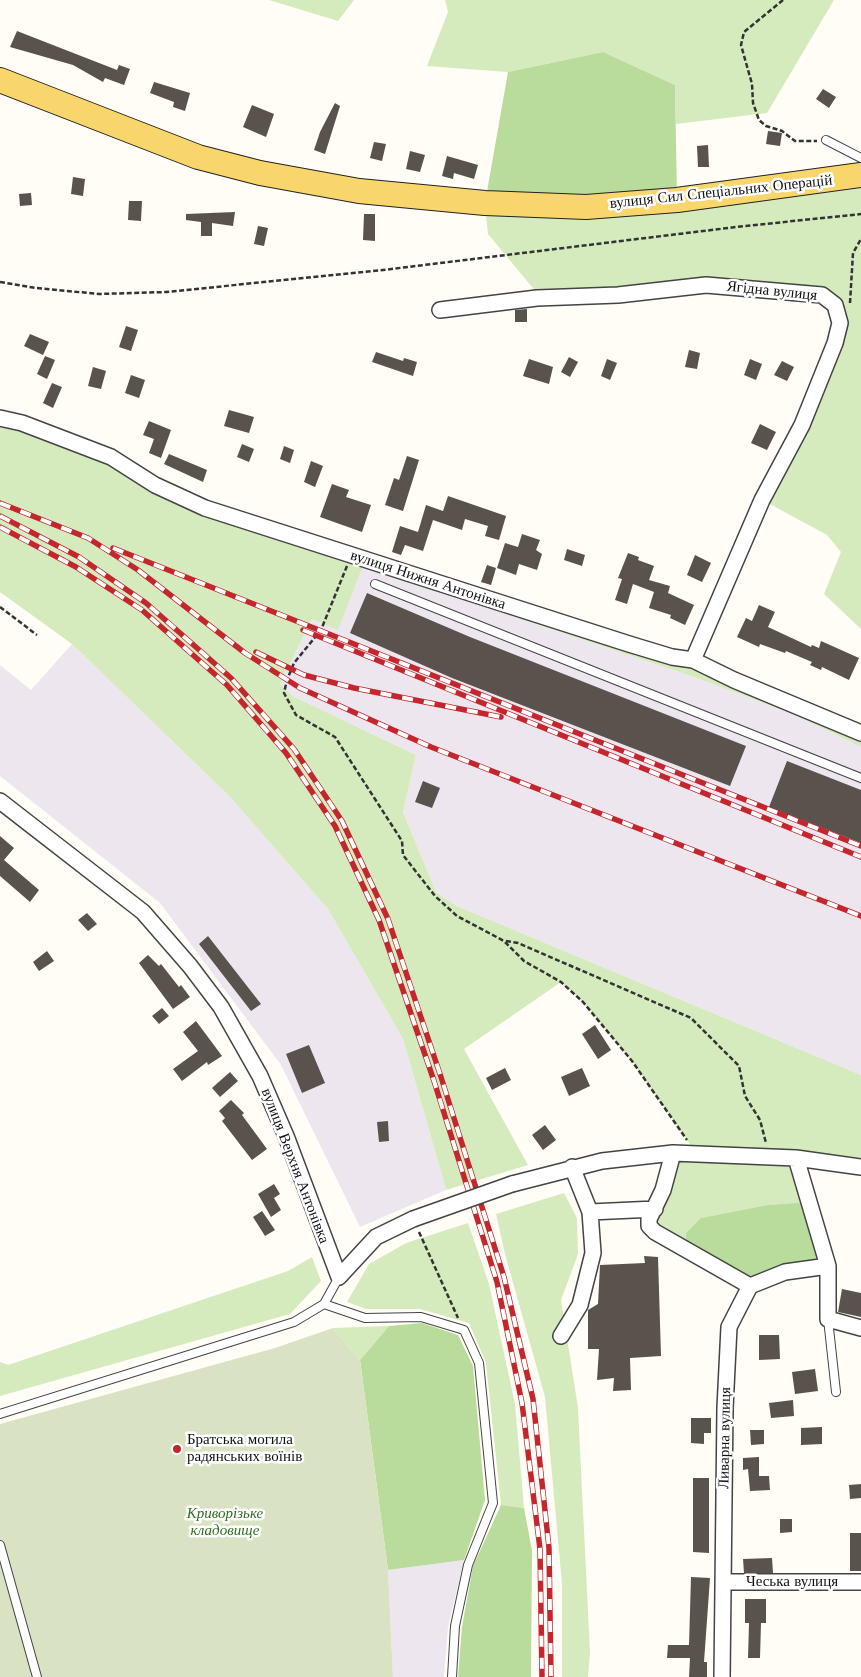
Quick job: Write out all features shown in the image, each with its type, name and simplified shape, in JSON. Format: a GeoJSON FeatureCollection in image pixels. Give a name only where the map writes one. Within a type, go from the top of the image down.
{"type":"FeatureCollection","features":[{"type":"Feature","properties":{"kind":"main road","name":"вулиця Сил Спеціальних Операцій"},"geometry":{"type":"LineString","coordinates":[[0,80],[91,117],[198,157],[260,173],[311,183],[387,194],[485,203],[586,207],[704,197],[861,176]]}},
{"type":"Feature","properties":{"kind":"street","name":"Ягідна вулиця"},"geometry":{"type":"LineString","coordinates":[[440,310],[537,298],[618,295],[706,285],[822,295],[835,305],[840,323],[840,333]]}},
{"type":"Feature","properties":{"kind":"street"},"geometry":{"type":"LineString","coordinates":[[693,660],[762,500],[802,425],[840,333]]}},
{"type":"Feature","properties":{"kind":"street","name":"вулиця Нижня Антонівка"},"geometry":{"type":"LineString","coordinates":[[0,418],[22,423],[111,457],[155,485],[205,508],[638,647],[672,657],[693,660],[734,680],[861,733]]}},
{"type":"Feature","properties":{"kind":"street","name":"вулиця Верхня Антонівка"},"geometry":{"type":"LineString","coordinates":[[0,801],[143,912],[190,966],[221,1007],[260,1076],[286,1136],[339,1277]]}},
{"type":"Feature","properties":{"kind":"street"},"geometry":{"type":"LineString","coordinates":[[339,1277],[376,1237],[413,1219],[512,1184],[572,1167],[602,1161],[673,1153],[796,1158],[861,1167]]}},
{"type":"Feature","properties":{"kind":"street"},"geometry":{"type":"LineString","coordinates":[[673,1153],[663,1190],[649,1219],[649,1226],[655,1232],[750,1286],[785,1272],[828,1266]]}},
{"type":"Feature","properties":{"kind":"street"},"geometry":{"type":"LineString","coordinates":[[796,1158],[828,1266],[828,1319],[861,1328]]}},
{"type":"Feature","properties":{"kind":"street"},"geometry":{"type":"LineString","coordinates":[[562,1336],[580,1305],[593,1253],[590,1212],[572,1167]]}},
{"type":"Feature","properties":{"kind":"street"},"geometry":{"type":"LineString","coordinates":[[590,1212],[654,1209]]}},
{"type":"Feature","properties":{"kind":"street","name":"Ливарна вулиця"},"geometry":{"type":"LineString","coordinates":[[722,1677],[725,1408],[729,1327],[750,1286]]}},
{"type":"Feature","properties":{"kind":"street","name":"Чеська вулиця"},"geometry":{"type":"LineString","coordinates":[[723,1582],[861,1582]]}},
{"type":"Feature","properties":{"kind":"lane"},"geometry":{"type":"LineString","coordinates":[[826,140],[861,158]]}},
{"type":"Feature","properties":{"kind":"lane"},"geometry":{"type":"LineString","coordinates":[[375,584],[861,778]]}},
{"type":"Feature","properties":{"kind":"lane"},"geometry":{"type":"LineString","coordinates":[[0,1414],[294,1322],[324,1304],[339,1277]]}},
{"type":"Feature","properties":{"kind":"lane"},"geometry":{"type":"LineString","coordinates":[[324,1304],[365,1318],[421,1317],[464,1330],[479,1364],[494,1503],[468,1565],[455,1626],[452,1677]]}},
{"type":"Feature","properties":{"kind":"lane"},"geometry":{"type":"LineString","coordinates":[[828,1319],[836,1392]]}},
{"type":"Feature","properties":{"kind":"lane"},"geometry":{"type":"LineString","coordinates":[[0,1544],[37,1677]]}},
{"type":"Feature","properties":{"kind":"path"},"geometry":{"type":"LineString","coordinates":[[783,0],[744,32],[741,45],[752,84],[753,103],[759,120],[766,126],[782,130],[796,141],[826,140]]}},
{"type":"Feature","properties":{"kind":"path"},"geometry":{"type":"LineString","coordinates":[[0,282],[36,288],[99,294],[166,292],[383,270],[736,227],[861,214]]}},
{"type":"Feature","properties":{"kind":"path"},"geometry":{"type":"LineString","coordinates":[[840,333],[848,312],[852,284],[853,253],[861,240]]}},
{"type":"Feature","properties":{"kind":"path"},"geometry":{"type":"LineString","coordinates":[[351,555],[321,630],[294,663],[284,693],[296,715],[335,737],[402,840],[403,855],[435,896],[457,916],[504,941],[524,961],[561,982],[583,1002],[632,1061],[696,1154]]}},
{"type":"Feature","properties":{"kind":"path"},"geometry":{"type":"LineString","coordinates":[[0,607],[37,635]]}},
{"type":"Feature","properties":{"kind":"path"},"geometry":{"type":"LineString","coordinates":[[504,941],[518,943],[691,1018],[739,1066],[745,1096],[760,1120],[770,1157]]}},
{"type":"Feature","properties":{"kind":"path"},"geometry":{"type":"LineString","coordinates":[[413,1219],[464,1330]]}},
{"type":"Feature","properties":{"kind":"shaded area"},"geometry":{"type":"Polygon","coordinates":[[[363,566],[694,677],[795,715],[861,747],[861,1075],[457,906],[436,892],[403,812],[416,755],[293,696],[280,684],[312,619],[338,629],[363,566]]]}},
{"type":"Feature","properties":{"kind":"shaded area"},"geometry":{"type":"Polygon","coordinates":[[[72,644],[229,796],[328,909],[403,1039],[446,1190],[360,1227],[281,1065],[160,903],[0,776],[0,665],[31,690],[72,644]]]}},
{"type":"Feature","properties":{"kind":"shaded area"},"geometry":{"type":"Polygon","coordinates":[[[464,1560],[448,1627],[444,1677],[393,1677],[388,1570],[464,1560]]]}},
{"type":"Feature","properties":{"kind":"green space"},"geometry":{"type":"Polygon","coordinates":[[[269,0],[354,0],[338,21],[269,0]]]}},
{"type":"Feature","properties":{"kind":"green space"},"geometry":{"type":"Polygon","coordinates":[[[445,0],[834,0],[767,113],[676,124],[675,85],[603,52],[508,72],[427,66],[448,12],[445,0]]]}},
{"type":"Feature","properties":{"kind":"green space"},"geometry":{"type":"Polygon","coordinates":[[[603,52],[675,85],[677,200],[485,203],[508,72],[603,52]]]}},
{"type":"Feature","properties":{"kind":"green space"},"geometry":{"type":"Polygon","coordinates":[[[861,184],[861,629],[824,594],[841,552],[827,535],[766,502],[805,428],[839,303],[660,286],[537,293],[488,234],[486,214],[586,219],[679,212],[861,184]]]}},
{"type":"Feature","properties":{"kind":"green space"},"geometry":{"type":"Polygon","coordinates":[[[0,422],[109,461],[153,490],[690,666],[861,736],[861,747],[795,715],[694,677],[363,566],[338,630],[312,619],[280,684],[293,696],[416,755],[403,812],[436,892],[457,906],[861,1075],[861,1167],[796,1158],[809,1202],[767,1205],[701,1218],[686,1250],[649,1226],[673,1153],[696,1153],[632,1061],[583,1002],[561,982],[464,1049],[528,1165],[446,1190],[403,1039],[328,909],[229,796],[72,644],[0,592],[0,422]]]}},
{"type":"Feature","properties":{"kind":"green space"},"geometry":{"type":"Polygon","coordinates":[[[564,1193],[577,1218],[578,1254],[561,1300],[578,1408],[590,1653],[588,1677],[562,1677],[562,1584],[545,1397],[505,1254],[496,1214],[564,1193]]]}},
{"type":"Feature","properties":{"kind":"green space"},"geometry":{"type":"Polygon","coordinates":[[[809,1202],[828,1266],[750,1286],[686,1250],[686,1233],[701,1218],[767,1205],[809,1202]]]}},
{"type":"Feature","properties":{"kind":"green space"},"geometry":{"type":"Polygon","coordinates":[[[468,1223],[489,1284],[515,1404],[524,1508],[501,1505],[486,1363],[469,1323],[420,1309],[366,1309],[347,1302],[369,1264],[406,1243],[468,1223]]]}},
{"type":"Feature","properties":{"kind":"green space"},"geometry":{"type":"Polygon","coordinates":[[[312,1257],[321,1281],[290,1314],[0,1396],[0,1362],[8,1365],[288,1271],[312,1257]]]}},
{"type":"Feature","properties":{"kind":"green space"},"geometry":{"type":"Polygon","coordinates":[[[422,1323],[458,1335],[473,1366],[485,1500],[464,1560],[388,1570],[360,1360],[389,1326],[422,1323]]]}},
{"type":"Feature","properties":{"kind":"green space"},"geometry":{"type":"Polygon","coordinates":[[[389,1326],[360,1360],[333,1328],[389,1326]]]}},
{"type":"Feature","properties":{"kind":"green space","name":"Криворізьке кладовище"},"geometry":{"type":"Polygon","coordinates":[[[333,1328],[360,1360],[388,1570],[393,1677],[0,1677],[0,1424],[275,1348],[333,1328]]]}},
{"type":"Feature","properties":{"kind":"green space"},"geometry":{"type":"Polygon","coordinates":[[[501,1505],[524,1508],[532,1551],[531,1677],[458,1677],[462,1627],[473,1566],[501,1505]]]}},
{"type":"Feature","properties":{"kind":"building"},"geometry":{"type":"Polygon","coordinates":[[[17,31],[117,70],[119,65],[130,69],[124,85],[105,78],[103,82],[73,65],[10,47],[17,31]]]}},
{"type":"Feature","properties":{"kind":"building"},"geometry":{"type":"Polygon","coordinates":[[[154,82],[190,93],[185,111],[173,107],[174,102],[150,93],[154,82]]]}},
{"type":"Feature","properties":{"kind":"building"},"geometry":{"type":"Polygon","coordinates":[[[823,89],[836,97],[829,108],[816,99],[823,89]]]}},
{"type":"Feature","properties":{"kind":"building"},"geometry":{"type":"Polygon","coordinates":[[[335,103],[340,106],[325,154],[314,150],[320,132],[335,103]]]}},
{"type":"Feature","properties":{"kind":"building"},"geometry":{"type":"Polygon","coordinates":[[[252,105],[274,114],[266,137],[243,127],[252,105]]]}},
{"type":"Feature","properties":{"kind":"building"},"geometry":{"type":"Polygon","coordinates":[[[768,131],[782,133],[780,146],[766,144],[768,131]]]}},
{"type":"Feature","properties":{"kind":"building"},"geometry":{"type":"Polygon","coordinates":[[[374,142],[386,144],[382,161],[370,158],[374,142]]]}},
{"type":"Feature","properties":{"kind":"building"},"geometry":{"type":"Polygon","coordinates":[[[708,145],[709,167],[698,167],[697,146],[708,145]]]}},
{"type":"Feature","properties":{"kind":"building"},"geometry":{"type":"Polygon","coordinates":[[[410,151],[425,155],[420,172],[406,169],[410,151]]]}},
{"type":"Feature","properties":{"kind":"building"},"geometry":{"type":"Polygon","coordinates":[[[447,156],[478,165],[474,179],[454,173],[453,179],[442,176],[447,156]]]}},
{"type":"Feature","properties":{"kind":"building"},"geometry":{"type":"Polygon","coordinates":[[[73,177],[85,179],[83,196],[71,194],[73,177]]]}},
{"type":"Feature","properties":{"kind":"building"},"geometry":{"type":"Polygon","coordinates":[[[31,193],[32,205],[20,206],[19,194],[31,193]]]}},
{"type":"Feature","properties":{"kind":"building"},"geometry":{"type":"Polygon","coordinates":[[[129,201],[142,201],[141,221],[128,220],[129,201]]]}},
{"type":"Feature","properties":{"kind":"building"},"geometry":{"type":"Polygon","coordinates":[[[235,212],[233,226],[212,223],[212,236],[201,236],[201,222],[186,220],[186,214],[235,212]]]}},
{"type":"Feature","properties":{"kind":"building"},"geometry":{"type":"Polygon","coordinates":[[[364,214],[375,214],[375,241],[363,240],[364,214]]]}},
{"type":"Feature","properties":{"kind":"building"},"geometry":{"type":"Polygon","coordinates":[[[258,226],[268,228],[264,246],[254,244],[258,226]]]}},
{"type":"Feature","properties":{"kind":"building"},"geometry":{"type":"Polygon","coordinates":[[[527,309],[527,322],[515,322],[515,310],[527,309]]]}},
{"type":"Feature","properties":{"kind":"building"},"geometry":{"type":"Polygon","coordinates":[[[126,326],[138,330],[131,351],[119,347],[126,326]]]}},
{"type":"Feature","properties":{"kind":"building"},"geometry":{"type":"Polygon","coordinates":[[[30,334],[49,342],[43,355],[24,346],[30,334]]]}},
{"type":"Feature","properties":{"kind":"building"},"geometry":{"type":"Polygon","coordinates":[[[689,350],[700,353],[697,369],[685,367],[689,350]]]}},
{"type":"Feature","properties":{"kind":"building"},"geometry":{"type":"Polygon","coordinates":[[[376,352],[403,361],[404,358],[417,362],[413,376],[372,362],[376,352]]]}},
{"type":"Feature","properties":{"kind":"building"},"geometry":{"type":"Polygon","coordinates":[[[45,356],[55,360],[47,379],[37,374],[45,356]]]}},
{"type":"Feature","properties":{"kind":"building"},"geometry":{"type":"Polygon","coordinates":[[[569,357],[578,362],[570,377],[561,372],[569,357]]]}},
{"type":"Feature","properties":{"kind":"building"},"geometry":{"type":"Polygon","coordinates":[[[529,359],[553,367],[549,384],[523,376],[529,359]]]}},
{"type":"Feature","properties":{"kind":"building"},"geometry":{"type":"Polygon","coordinates":[[[607,359],[617,363],[610,380],[601,376],[607,359]]]}},
{"type":"Feature","properties":{"kind":"building"},"geometry":{"type":"Polygon","coordinates":[[[750,359],[762,364],[756,380],[744,375],[750,359]]]}},
{"type":"Feature","properties":{"kind":"building"},"geometry":{"type":"Polygon","coordinates":[[[782,361],[794,367],[787,381],[774,375],[782,361]]]}},
{"type":"Feature","properties":{"kind":"building"},"geometry":{"type":"Polygon","coordinates":[[[93,367],[106,371],[101,389],[88,386],[93,367]]]}},
{"type":"Feature","properties":{"kind":"building"},"geometry":{"type":"Polygon","coordinates":[[[131,375],[145,380],[139,398],[125,393],[131,375]]]}},
{"type":"Feature","properties":{"kind":"building"},"geometry":{"type":"Polygon","coordinates":[[[52,383],[62,387],[53,408],[43,403],[52,383]]]}},
{"type":"Feature","properties":{"kind":"building"},"geometry":{"type":"Polygon","coordinates":[[[229,410],[254,417],[249,433],[224,426],[229,410]]]}},
{"type":"Feature","properties":{"kind":"building"},"geometry":{"type":"Polygon","coordinates":[[[149,421],[171,430],[161,458],[149,453],[154,439],[143,435],[149,421]]]}},
{"type":"Feature","properties":{"kind":"building"},"geometry":{"type":"Polygon","coordinates":[[[760,424],[776,432],[767,450],[751,443],[760,424]]]}},
{"type":"Feature","properties":{"kind":"building"},"geometry":{"type":"Polygon","coordinates":[[[242,444],[254,449],[249,462],[237,457],[242,444]]]}},
{"type":"Feature","properties":{"kind":"building"},"geometry":{"type":"Polygon","coordinates":[[[284,446],[294,450],[290,463],[280,459],[284,446]]]}},
{"type":"Feature","properties":{"kind":"building"},"geometry":{"type":"Polygon","coordinates":[[[169,454],[207,470],[203,482],[164,464],[169,454]]]}},
{"type":"Feature","properties":{"kind":"building"},"geometry":{"type":"Polygon","coordinates":[[[407,456],[419,460],[403,511],[385,505],[394,478],[399,480],[407,456]]]}},
{"type":"Feature","properties":{"kind":"building"},"geometry":{"type":"Polygon","coordinates":[[[311,461],[323,466],[315,487],[304,482],[311,461]]]}},
{"type":"Feature","properties":{"kind":"building"},"geometry":{"type":"Polygon","coordinates":[[[332,484],[349,490],[346,497],[371,505],[362,532],[320,517],[332,484]]]}},
{"type":"Feature","properties":{"kind":"building"},"geometry":{"type":"Polygon","coordinates":[[[448,496],[506,516],[499,540],[485,536],[488,526],[465,519],[462,530],[433,520],[423,551],[405,545],[401,555],[392,552],[400,526],[418,532],[426,505],[443,511],[448,496]]]}},
{"type":"Feature","properties":{"kind":"building"},"geometry":{"type":"Polygon","coordinates":[[[522,534],[540,540],[536,550],[542,554],[537,570],[519,564],[516,575],[497,568],[505,543],[518,547],[522,534]]]}},
{"type":"Feature","properties":{"kind":"building"},"geometry":{"type":"Polygon","coordinates":[[[567,549],[585,555],[582,566],[564,560],[567,549]]]}},
{"type":"Feature","properties":{"kind":"building"},"geometry":{"type":"Polygon","coordinates":[[[628,553],[639,557],[638,560],[654,566],[649,580],[670,586],[668,593],[694,605],[685,625],[670,618],[671,615],[649,608],[654,592],[633,584],[627,604],[615,600],[622,579],[618,578],[628,553]]]}},
{"type":"Feature","properties":{"kind":"building"},"geometry":{"type":"Polygon","coordinates":[[[695,555],[711,563],[702,582],[687,575],[695,555]]]}},
{"type":"Feature","properties":{"kind":"building"},"geometry":{"type":"Polygon","coordinates":[[[487,565],[496,568],[491,585],[481,582],[487,565]]]}},
{"type":"Feature","properties":{"kind":"building"},"geometry":{"type":"Polygon","coordinates":[[[367,593],[470,637],[746,746],[730,786],[452,678],[350,633],[367,593]]]}},
{"type":"Feature","properties":{"kind":"building"},"geometry":{"type":"Polygon","coordinates":[[[759,605],[775,612],[768,627],[811,647],[812,645],[819,648],[821,641],[859,658],[849,680],[822,667],[821,670],[810,665],[812,662],[786,651],[785,653],[760,644],[759,647],[737,637],[746,618],[752,621],[759,605]]]}},
{"type":"Feature","properties":{"kind":"building"},"geometry":{"type":"Polygon","coordinates":[[[787,761],[861,790],[861,843],[769,807],[787,761]]]}},
{"type":"Feature","properties":{"kind":"building"},"geometry":{"type":"Polygon","coordinates":[[[423,781],[440,788],[432,808],[415,802],[423,781]]]}},
{"type":"Feature","properties":{"kind":"building"},"geometry":{"type":"Polygon","coordinates":[[[0,836],[14,848],[4,860],[39,890],[30,902],[0,876],[0,836]]]}},
{"type":"Feature","properties":{"kind":"building"},"geometry":{"type":"Polygon","coordinates":[[[87,913],[97,924],[88,931],[78,920],[87,913]]]}},
{"type":"Feature","properties":{"kind":"building"},"geometry":{"type":"Polygon","coordinates":[[[208,936],[261,1004],[251,1011],[199,944],[208,936]]]}},
{"type":"Feature","properties":{"kind":"building"},"geometry":{"type":"Polygon","coordinates":[[[47,951],[54,961],[39,971],[33,962],[47,951]]]}},
{"type":"Feature","properties":{"kind":"building"},"geometry":{"type":"Polygon","coordinates":[[[148,955],[159,966],[161,964],[179,987],[181,985],[190,997],[173,1009],[139,963],[148,955]]]}},
{"type":"Feature","properties":{"kind":"building"},"geometry":{"type":"Polygon","coordinates":[[[162,1008],[169,1016],[159,1024],[152,1016],[162,1008]]]}},
{"type":"Feature","properties":{"kind":"building"},"geometry":{"type":"Polygon","coordinates":[[[196,1021],[222,1056],[208,1065],[207,1062],[182,1081],[173,1069],[198,1051],[183,1032],[196,1021]]]}},
{"type":"Feature","properties":{"kind":"building"},"geometry":{"type":"Polygon","coordinates":[[[595,1025],[611,1050],[598,1059],[582,1034],[595,1025]]]}},
{"type":"Feature","properties":{"kind":"building"},"geometry":{"type":"Polygon","coordinates":[[[309,1045],[325,1083],[302,1093],[286,1054],[309,1045]]]}},
{"type":"Feature","properties":{"kind":"building"},"geometry":{"type":"Polygon","coordinates":[[[505,1068],[511,1080],[492,1090],[486,1078],[505,1068]]]}},
{"type":"Feature","properties":{"kind":"building"},"geometry":{"type":"Polygon","coordinates":[[[582,1068],[590,1086],[569,1096],[561,1077],[582,1068]]]}},
{"type":"Feature","properties":{"kind":"building"},"geometry":{"type":"Polygon","coordinates":[[[230,1072],[238,1081],[220,1097],[212,1088],[230,1072]]]}},
{"type":"Feature","properties":{"kind":"building"},"geometry":{"type":"Polygon","coordinates":[[[231,1100],[244,1113],[242,1115],[267,1149],[252,1160],[222,1121],[225,1118],[219,1111],[231,1100]]]}},
{"type":"Feature","properties":{"kind":"building"},"geometry":{"type":"Polygon","coordinates":[[[388,1121],[389,1141],[379,1142],[377,1122],[388,1121]]]}},
{"type":"Feature","properties":{"kind":"building"},"geometry":{"type":"Polygon","coordinates":[[[545,1125],[556,1140],[543,1150],[532,1135],[545,1125]]]}},
{"type":"Feature","properties":{"kind":"building"},"geometry":{"type":"Polygon","coordinates":[[[274,1184],[280,1194],[274,1198],[281,1210],[271,1217],[258,1194],[274,1184]]]}},
{"type":"Feature","properties":{"kind":"building"},"geometry":{"type":"Polygon","coordinates":[[[262,1211],[275,1230],[265,1236],[253,1217],[262,1211]]]}},
{"type":"Feature","properties":{"kind":"building"},"geometry":{"type":"Polygon","coordinates":[[[644,1256],[658,1257],[661,1356],[630,1358],[631,1390],[613,1391],[614,1378],[597,1380],[599,1349],[588,1349],[588,1310],[598,1304],[600,1265],[645,1263],[644,1256]]]}},
{"type":"Feature","properties":{"kind":"building"},"geometry":{"type":"Polygon","coordinates":[[[842,1289],[861,1293],[861,1317],[838,1312],[842,1289]]]}},
{"type":"Feature","properties":{"kind":"building"},"geometry":{"type":"Polygon","coordinates":[[[759,1335],[779,1335],[780,1359],[759,1360],[759,1335]]]}},
{"type":"Feature","properties":{"kind":"building"},"geometry":{"type":"Polygon","coordinates":[[[815,1369],[818,1391],[795,1394],[792,1372],[815,1369]]]}},
{"type":"Feature","properties":{"kind":"building"},"geometry":{"type":"Polygon","coordinates":[[[793,1400],[794,1416],[771,1418],[769,1403],[793,1400]]]}},
{"type":"Feature","properties":{"kind":"building"},"geometry":{"type":"Polygon","coordinates":[[[691,1418],[711,1418],[711,1433],[704,1433],[704,1444],[691,1443],[691,1418]]]}},
{"type":"Feature","properties":{"kind":"building"},"geometry":{"type":"Polygon","coordinates":[[[822,1427],[822,1444],[801,1445],[801,1428],[822,1427]]]}},
{"type":"Feature","properties":{"kind":"building"},"geometry":{"type":"Polygon","coordinates":[[[750,1430],[764,1430],[764,1444],[751,1445],[750,1430]]]}},
{"type":"Feature","properties":{"kind":"building"},"geometry":{"type":"Polygon","coordinates":[[[759,1457],[759,1476],[769,1476],[770,1490],[750,1491],[748,1469],[743,1470],[743,1458],[759,1457]]]}},
{"type":"Feature","properties":{"kind":"building"},"geometry":{"type":"Polygon","coordinates":[[[693,1478],[709,1478],[709,1553],[693,1552],[693,1478]]]}},
{"type":"Feature","properties":{"kind":"building"},"geometry":{"type":"Polygon","coordinates":[[[861,1484],[861,1498],[850,1499],[849,1485],[861,1484]]]}},
{"type":"Feature","properties":{"kind":"building"},"geometry":{"type":"Polygon","coordinates":[[[780,1519],[792,1519],[792,1532],[780,1533],[780,1519]]]}},
{"type":"Feature","properties":{"kind":"building"},"geometry":{"type":"Polygon","coordinates":[[[850,1533],[861,1533],[861,1571],[850,1571],[850,1533]]]}},
{"type":"Feature","properties":{"kind":"building"},"geometry":{"type":"Polygon","coordinates":[[[772,1558],[773,1573],[744,1573],[743,1559],[772,1558]]]}},
{"type":"Feature","properties":{"kind":"building"},"geometry":{"type":"Polygon","coordinates":[[[691,1577],[710,1578],[704,1662],[707,1662],[707,1677],[689,1677],[690,1658],[667,1658],[668,1645],[689,1645],[691,1577]]]}},
{"type":"Feature","properties":{"kind":"building"},"geometry":{"type":"Polygon","coordinates":[[[745,1599],[766,1599],[766,1623],[761,1623],[760,1658],[748,1658],[749,1623],[745,1623],[745,1599]]]}},
{"type":"Feature","properties":{"kind":"railway"},"geometry":{"type":"LineString","coordinates":[[0,503],[88,538],[138,570],[245,653],[300,688],[431,747],[861,916]]}},
{"type":"Feature","properties":{"kind":"railway"},"geometry":{"type":"LineString","coordinates":[[0,516],[79,557],[146,603],[231,678],[294,749],[342,821],[388,919],[441,1077],[504,1277],[533,1399],[549,1548],[551,1677]]}},
{"type":"Feature","properties":{"kind":"railway"},"geometry":{"type":"LineString","coordinates":[[0,527],[76,567],[142,610],[227,685],[286,753],[335,826],[379,920],[434,1081],[497,1282],[522,1403],[540,1549],[542,1677]]}},
{"type":"Feature","properties":{"kind":"railway"},"geometry":{"type":"LineString","coordinates":[[113,548],[861,846]]}},
{"type":"Feature","properties":{"kind":"railway"},"geometry":{"type":"LineString","coordinates":[[303,630],[861,857]]}},
{"type":"Feature","properties":{"kind":"railway"},"geometry":{"type":"LineString","coordinates":[[256,652],[304,675],[354,688],[501,717]]}},
{"type":"Feature","properties":{"kind":"place","name":"Братська могила радянських воїнів"},"geometry":{"type":"Point","coordinates":[177,1449]}}]}
